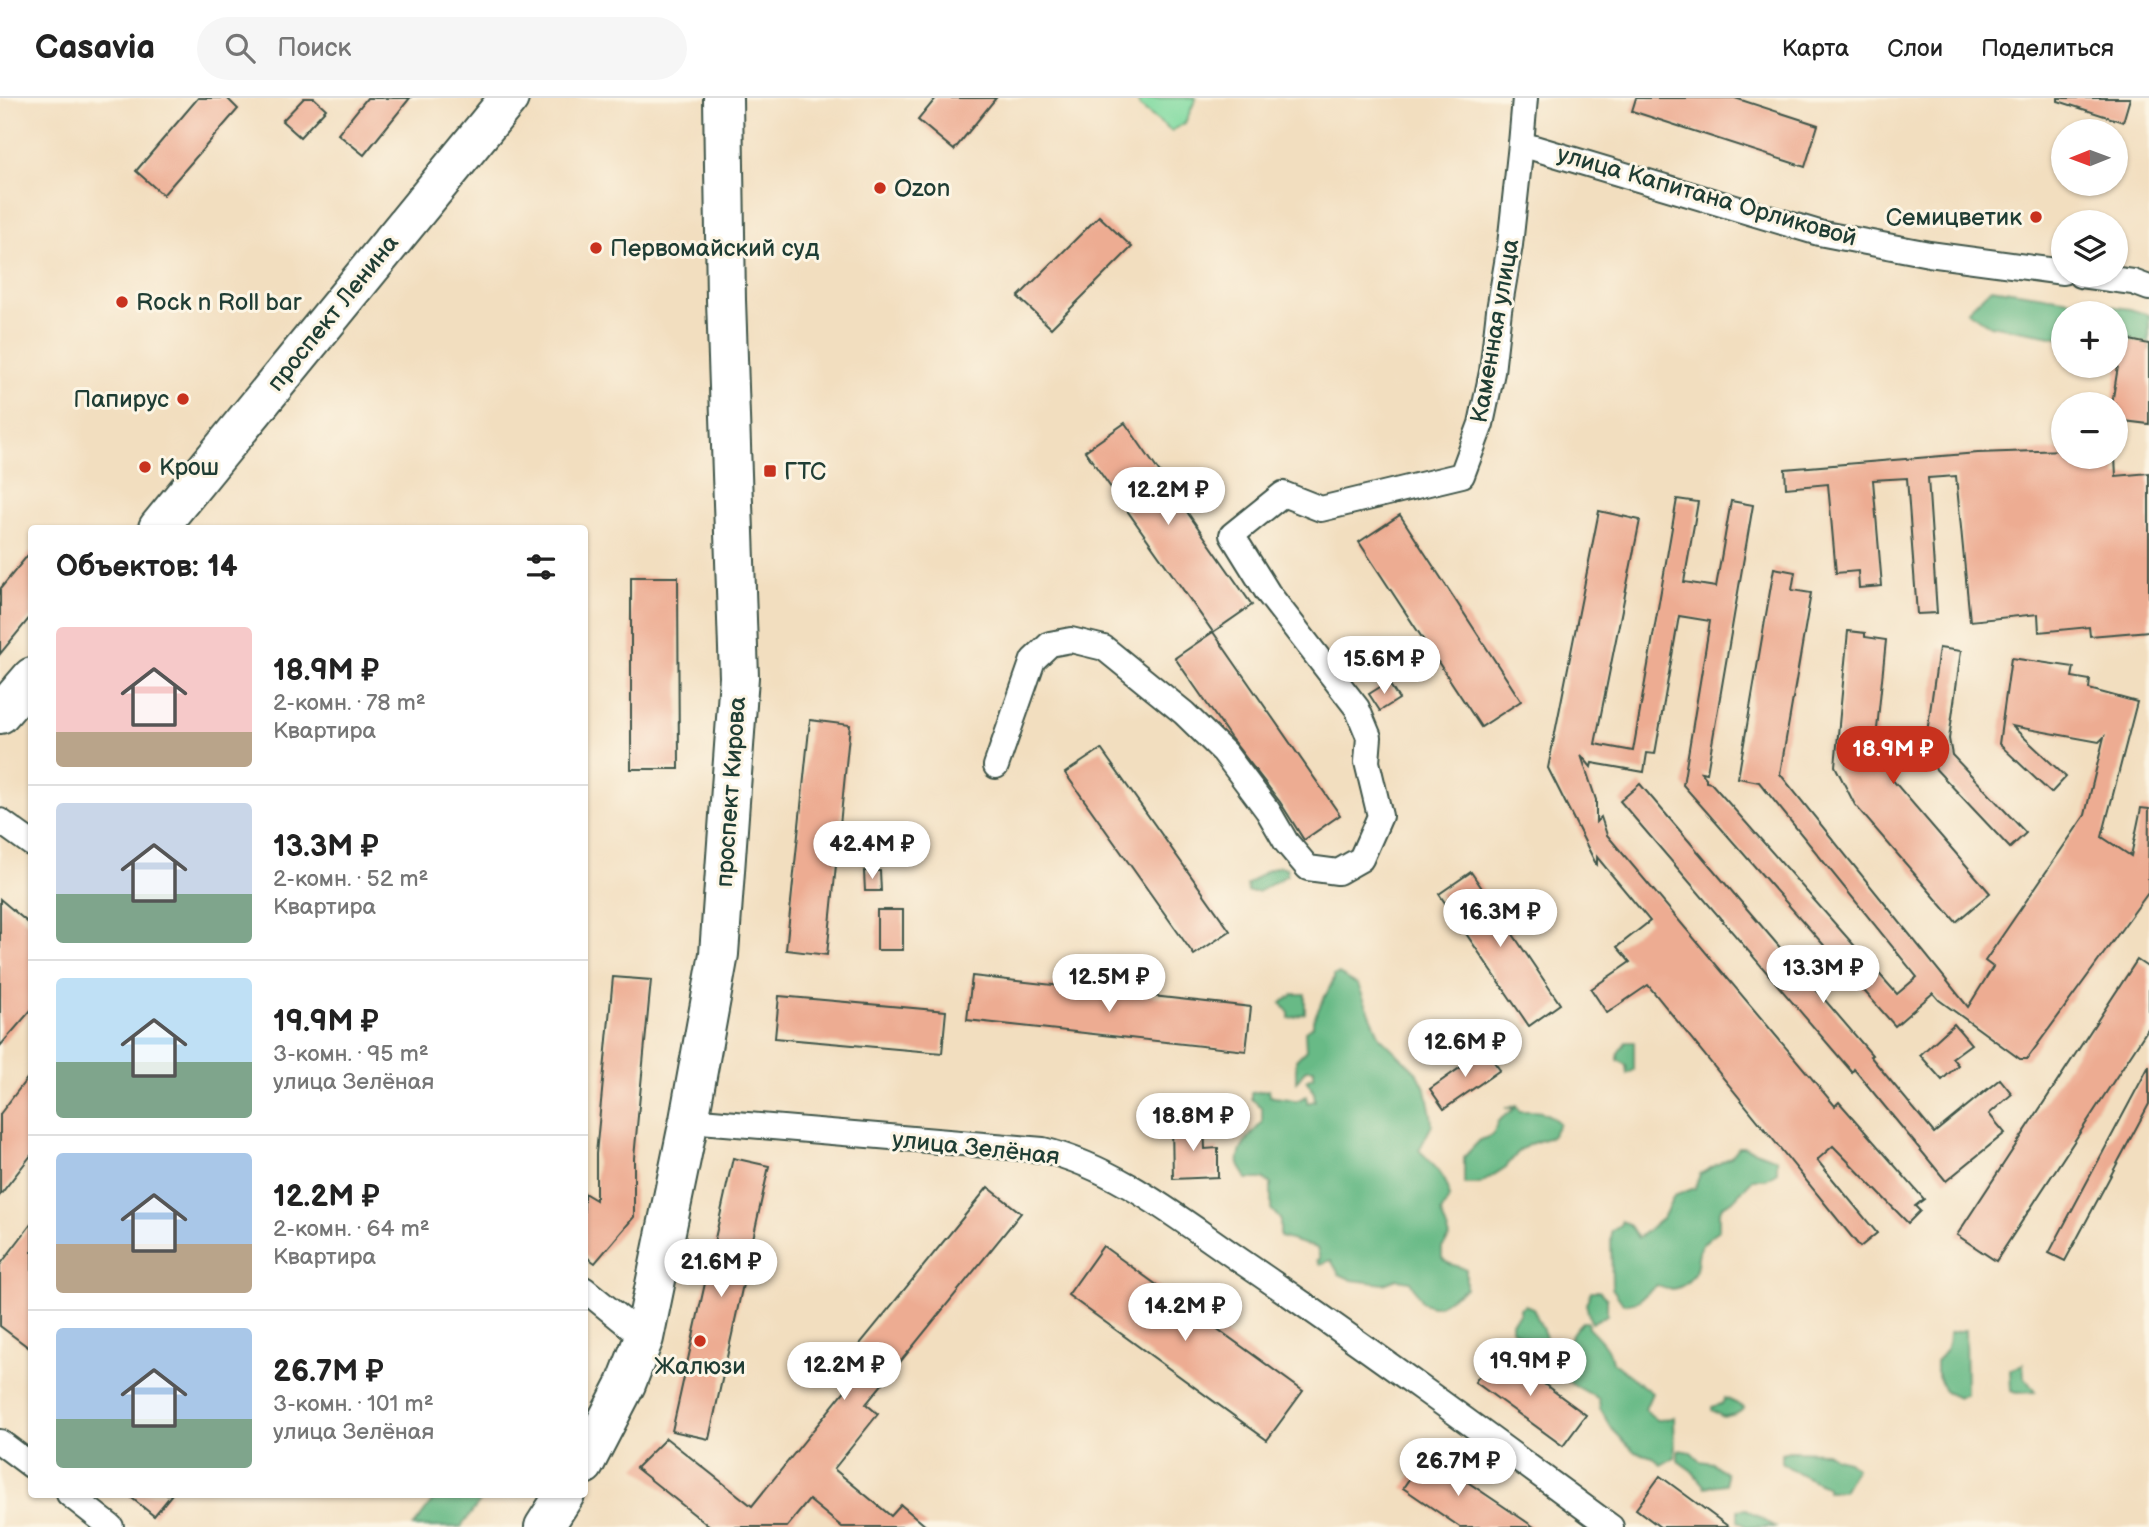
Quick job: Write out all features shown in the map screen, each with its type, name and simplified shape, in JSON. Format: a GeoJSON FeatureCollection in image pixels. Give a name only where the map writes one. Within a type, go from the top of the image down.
{"type":"FeatureCollection","features":[{"type":"Feature","properties":{"kind":"main road","name":"проспект Ленина"},"geometry":{"type":"LineString","coordinates":[[160,525],[509,98]]}},
{"type":"Feature","properties":{"kind":"main road","name":"проспект Кирова"},"geometry":{"type":"LineString","coordinates":[[588,1457],[625,1384],[644,1338],[689,1120],[719,954],[740,677],[726,300],[723,98]]}},
{"type":"Feature","properties":{"kind":"main road"},"geometry":{"type":"LineString","coordinates":[[0,714],[28,682]]}},
{"type":"Feature","properties":{"kind":"main road"},"geometry":{"type":"LineString","coordinates":[[544,1527],[562,1498]]}},
{"type":"Feature","properties":{"kind":"street"},"geometry":{"type":"LineString","coordinates":[[1521,144],[1525,98]]}},
{"type":"Feature","properties":{"kind":"street","name":"улица Капитана Орликовой"},"geometry":{"type":"LineString","coordinates":[[1521,144],[1819,233],[1929,254],[2051,270]]}},
{"type":"Feature","properties":{"kind":"street","name":"Каменная улица"},"geometry":{"type":"LineString","coordinates":[[996,766],[1034,660],[1050,645],[1071,640],[1104,648],[1184,713],[1224,752],[1268,811],[1286,842],[1308,868],[1338,872],[1362,859],[1380,816],[1367,762],[1369,737],[1357,708],[1268,593],[1231,536],[1283,494],[1321,509],[1462,475],[1481,424],[1492,372],[1521,144]]}},
{"type":"Feature","properties":{"kind":"street"},"geometry":{"type":"LineString","coordinates":[[2128,281],[2149,288]]}},
{"type":"Feature","properties":{"kind":"street"},"geometry":{"type":"LineString","coordinates":[[0,821],[28,841]]}},
{"type":"Feature","properties":{"kind":"street","name":"улица Зелёная"},"geometry":{"type":"LineString","coordinates":[[689,1120],[1044,1150],[1104,1172],[1142,1194],[1273,1283],[1452,1409],[1611,1527]]}},
{"type":"Feature","properties":{"kind":"street"},"geometry":{"type":"LineString","coordinates":[[588,1292],[644,1338]]}},
{"type":"Feature","properties":{"kind":"street"},"geometry":{"type":"LineString","coordinates":[[0,1442],[28,1463]]}},
{"type":"Feature","properties":{"kind":"street"},"geometry":{"type":"LineString","coordinates":[[74,1498],[111,1527]]}},
{"type":"Feature","properties":{"kind":"green space"},"geometry":{"type":"Polygon","coordinates":[[[1137,98],[1196,98],[1185,123],[1171,131],[1140,107],[1137,98]]]}},
{"type":"Feature","properties":{"kind":"green space"},"geometry":{"type":"Polygon","coordinates":[[[1991,288],[2077,301],[2051,301],[2051,336],[1990,325],[1967,311],[1991,288]]]}},
{"type":"Feature","properties":{"kind":"green space"},"geometry":{"type":"Polygon","coordinates":[[[2128,309],[2149,315],[2149,349],[2128,346],[2128,309]]]}},
{"type":"Feature","properties":{"kind":"green space"},"geometry":{"type":"Polygon","coordinates":[[[1279,866],[1287,868],[1287,875],[1258,892],[1248,892],[1247,885],[1266,871],[1279,866]]]}},
{"type":"Feature","properties":{"kind":"green space"},"geometry":{"type":"Polygon","coordinates":[[[1339,974],[1358,985],[1380,1037],[1418,1074],[1426,1090],[1432,1125],[1419,1150],[1439,1172],[1449,1192],[1449,1198],[1441,1213],[1450,1237],[1442,1248],[1442,1258],[1450,1264],[1466,1269],[1466,1288],[1437,1306],[1422,1302],[1410,1281],[1397,1279],[1384,1284],[1352,1280],[1339,1274],[1331,1260],[1320,1264],[1317,1260],[1320,1259],[1317,1248],[1280,1237],[1280,1219],[1271,1209],[1271,1184],[1263,1179],[1247,1179],[1240,1166],[1239,1158],[1243,1147],[1262,1123],[1262,1107],[1251,1099],[1251,1093],[1269,1090],[1270,1096],[1273,1097],[1296,1101],[1307,1096],[1307,1103],[1315,1101],[1314,1092],[1306,1080],[1314,1076],[1314,1069],[1306,1069],[1296,1082],[1296,1060],[1306,1050],[1305,1031],[1313,1026],[1313,1020],[1334,975],[1339,974]]]}},
{"type":"Feature","properties":{"kind":"green space"},"geometry":{"type":"Polygon","coordinates":[[[1294,994],[1305,994],[1305,1013],[1289,1018],[1289,1013],[1281,1003],[1294,994]]]}},
{"type":"Feature","properties":{"kind":"green space"},"geometry":{"type":"Polygon","coordinates":[[[1626,1042],[1634,1042],[1634,1070],[1627,1074],[1626,1065],[1618,1060],[1618,1053],[1626,1042]]]}},
{"type":"Feature","properties":{"kind":"green space"},"geometry":{"type":"Polygon","coordinates":[[[1516,1105],[1519,1111],[1536,1111],[1554,1118],[1559,1123],[1551,1137],[1519,1151],[1506,1167],[1480,1184],[1464,1184],[1464,1157],[1480,1140],[1493,1135],[1498,1121],[1515,1108],[1505,1108],[1516,1105]]]}},
{"type":"Feature","properties":{"kind":"green space"},"geometry":{"type":"Polygon","coordinates":[[[1739,1147],[1777,1159],[1777,1172],[1766,1179],[1753,1179],[1732,1201],[1722,1206],[1719,1213],[1719,1230],[1702,1245],[1695,1272],[1688,1282],[1674,1289],[1657,1285],[1638,1301],[1623,1304],[1612,1288],[1611,1231],[1621,1224],[1621,1221],[1629,1224],[1638,1238],[1663,1218],[1674,1196],[1695,1188],[1700,1174],[1731,1157],[1739,1147]]]}},
{"type":"Feature","properties":{"kind":"green space"},"geometry":{"type":"Polygon","coordinates":[[[1591,1291],[1599,1291],[1607,1299],[1607,1315],[1591,1323],[1586,1304],[1591,1291]]]}},
{"type":"Feature","properties":{"kind":"green space"},"geometry":{"type":"Polygon","coordinates":[[[1525,1305],[1533,1308],[1546,1337],[1547,1347],[1512,1329],[1512,1322],[1520,1313],[1520,1308],[1525,1305]]]}},
{"type":"Feature","properties":{"kind":"green space"},"geometry":{"type":"Polygon","coordinates":[[[1582,1322],[1587,1322],[1588,1327],[1603,1343],[1612,1362],[1652,1393],[1645,1409],[1651,1416],[1661,1420],[1674,1417],[1675,1457],[1661,1465],[1653,1457],[1635,1452],[1613,1430],[1600,1409],[1599,1399],[1567,1381],[1554,1381],[1543,1368],[1543,1354],[1567,1349],[1570,1337],[1582,1322]]]}},
{"type":"Feature","properties":{"kind":"green space"},"geometry":{"type":"Polygon","coordinates":[[[1965,1330],[1966,1394],[1958,1398],[1945,1392],[1936,1371],[1936,1361],[1946,1348],[1949,1333],[1965,1330]]]}},
{"type":"Feature","properties":{"kind":"green space"},"geometry":{"type":"Polygon","coordinates":[[[2023,1364],[2024,1376],[2035,1392],[2011,1391],[2010,1370],[2023,1364]]]}},
{"type":"Feature","properties":{"kind":"green space"},"geometry":{"type":"Polygon","coordinates":[[[1725,1398],[1744,1409],[1723,1417],[1712,1410],[1712,1407],[1722,1404],[1725,1398]]]}},
{"type":"Feature","properties":{"kind":"green space"},"geometry":{"type":"Polygon","coordinates":[[[1678,1450],[1691,1452],[1700,1461],[1713,1463],[1726,1474],[1726,1484],[1705,1487],[1692,1471],[1678,1461],[1678,1450]]]}},
{"type":"Feature","properties":{"kind":"green space"},"geometry":{"type":"Polygon","coordinates":[[[1826,1452],[1835,1458],[1848,1461],[1856,1468],[1843,1491],[1827,1491],[1827,1487],[1782,1462],[1782,1453],[1826,1452]]]}},
{"type":"Feature","properties":{"kind":"green space"},"geometry":{"type":"Polygon","coordinates":[[[435,1498],[483,1498],[461,1527],[413,1527],[435,1498]]]}},
{"type":"Feature","properties":{"kind":"green space"},"geometry":{"type":"Polygon","coordinates":[[[1746,1509],[1775,1527],[1747,1527],[1738,1521],[1738,1510],[1746,1509]]]}},
{"type":"Feature","properties":{"kind":"building"},"geometry":{"type":"Polygon","coordinates":[[[198,98],[227,98],[238,109],[163,195],[136,171],[198,98]]]}},
{"type":"Feature","properties":{"kind":"building"},"geometry":{"type":"Polygon","coordinates":[[[304,98],[314,98],[326,109],[300,137],[282,121],[304,98]]]}},
{"type":"Feature","properties":{"kind":"building"},"geometry":{"type":"Polygon","coordinates":[[[367,98],[410,98],[364,155],[338,134],[367,98]]]}},
{"type":"Feature","properties":{"kind":"building"},"geometry":{"type":"Polygon","coordinates":[[[936,98],[996,98],[954,150],[918,120],[936,98]]]}},
{"type":"Feature","properties":{"kind":"building"},"geometry":{"type":"Polygon","coordinates":[[[1636,98],[1735,98],[1818,125],[1805,167],[1632,111],[1636,98]]]}},
{"type":"Feature","properties":{"kind":"building"},"geometry":{"type":"Polygon","coordinates":[[[2058,98],[2130,98],[2124,119],[2114,119],[2058,101],[2058,98]]]}},
{"type":"Feature","properties":{"kind":"building"},"geometry":{"type":"Polygon","coordinates":[[[1099,216],[1132,247],[1051,328],[1018,297],[1099,216]]]}},
{"type":"Feature","properties":{"kind":"building"},"geometry":{"type":"Polygon","coordinates":[[[2128,340],[2149,344],[2149,424],[2128,421],[2128,392],[2114,392],[2116,378],[2128,378],[2128,340]]]}},
{"type":"Feature","properties":{"kind":"building"},"geometry":{"type":"Polygon","coordinates":[[[1125,423],[1252,605],[1213,632],[1085,451],[1125,423]]]}},
{"type":"Feature","properties":{"kind":"building"},"geometry":{"type":"Polygon","coordinates":[[[2051,450],[2051,469],[2116,469],[2116,476],[2149,473],[2149,631],[2090,636],[2089,627],[2039,632],[2038,614],[1970,621],[1956,476],[1928,478],[1937,613],[1917,614],[1907,478],[1873,480],[1882,586],[1859,588],[1858,571],[1836,573],[1828,484],[1786,488],[1785,469],[1978,453],[2051,450]]]}},
{"type":"Feature","properties":{"kind":"building"},"geometry":{"type":"Polygon","coordinates":[[[1677,499],[1698,502],[1684,582],[1716,587],[1731,501],[1753,505],[1707,773],[1701,772],[1706,782],[1711,783],[1897,994],[1917,977],[1759,782],[1738,778],[1774,568],[1795,572],[1792,590],[1811,593],[1780,774],[1968,1007],[1993,967],[1985,961],[2085,815],[2104,737],[2099,742],[2012,726],[2066,777],[2051,793],[1999,744],[2011,658],[2074,667],[2072,677],[2090,680],[2089,689],[2137,702],[2102,837],[2131,856],[2141,808],[2149,809],[2148,893],[2027,1059],[2020,1059],[1933,993],[1895,1026],[1683,785],[1710,621],[1679,616],[1655,754],[1647,753],[1644,772],[1592,763],[1591,767],[1581,755],[1596,800],[1596,822],[1601,817],[1607,835],[1835,1106],[1839,1102],[1924,1199],[1915,1206],[1920,1211],[1908,1223],[1833,1146],[1817,1160],[1877,1233],[1860,1247],[1648,985],[1607,1013],[1591,989],[1630,962],[1617,947],[1650,921],[1597,857],[1597,866],[1548,768],[1599,511],[1640,520],[1595,744],[1633,751],[1677,499]]]}},
{"type":"Feature","properties":{"kind":"building"},"geometry":{"type":"Polygon","coordinates":[[[1400,515],[1521,701],[1481,727],[1359,542],[1400,515]]]}},
{"type":"Feature","properties":{"kind":"building"},"geometry":{"type":"Polygon","coordinates":[[[28,555],[28,620],[0,654],[0,589],[28,555]]]}},
{"type":"Feature","properties":{"kind":"building"},"geometry":{"type":"Polygon","coordinates":[[[631,577],[678,577],[679,769],[631,769],[631,577]]]}},
{"type":"Feature","properties":{"kind":"building"},"geometry":{"type":"Polygon","coordinates":[[[1848,631],[1886,640],[1875,749],[1890,777],[1990,893],[1956,922],[1855,805],[1835,766],[1848,631]]]}},
{"type":"Feature","properties":{"kind":"building"},"geometry":{"type":"Polygon","coordinates":[[[1213,632],[1340,815],[1304,840],[1280,802],[1230,737],[1175,658],[1213,632]]]}},
{"type":"Feature","properties":{"kind":"building"},"geometry":{"type":"Polygon","coordinates":[[[1939,648],[1961,651],[1949,739],[1952,755],[2026,833],[2010,848],[1930,763],[1926,740],[1939,648]]]}},
{"type":"Feature","properties":{"kind":"building"},"geometry":{"type":"Polygon","coordinates":[[[1388,682],[1399,699],[1380,711],[1369,694],[1388,682]]]}},
{"type":"Feature","properties":{"kind":"building"},"geometry":{"type":"Polygon","coordinates":[[[810,720],[850,725],[827,955],[786,950],[810,720]]]}},
{"type":"Feature","properties":{"kind":"building"},"geometry":{"type":"Polygon","coordinates":[[[1101,749],[1230,931],[1194,955],[1065,773],[1101,749]]]}},
{"type":"Feature","properties":{"kind":"building"},"geometry":{"type":"Polygon","coordinates":[[[1640,784],[1872,1055],[1870,1056],[1934,1133],[2000,1079],[2012,1094],[1989,1114],[2005,1133],[1946,1181],[1854,1069],[1852,1072],[1620,801],[1640,784]]]}},
{"type":"Feature","properties":{"kind":"building"},"geometry":{"type":"Polygon","coordinates":[[[864,871],[880,871],[881,891],[865,891],[864,871]]]}},
{"type":"Feature","properties":{"kind":"building"},"geometry":{"type":"Polygon","coordinates":[[[1471,872],[1560,1004],[1529,1026],[1439,894],[1471,872]]]}},
{"type":"Feature","properties":{"kind":"building"},"geometry":{"type":"Polygon","coordinates":[[[0,899],[28,923],[28,1014],[0,1046],[0,899]]]}},
{"type":"Feature","properties":{"kind":"building"},"geometry":{"type":"Polygon","coordinates":[[[877,910],[903,910],[903,950],[877,950],[877,910]]]}},
{"type":"Feature","properties":{"kind":"building"},"geometry":{"type":"Polygon","coordinates":[[[2137,960],[2149,968],[2149,1027],[1996,1261],[1957,1235],[2137,960]]]}},
{"type":"Feature","properties":{"kind":"building"},"geometry":{"type":"Polygon","coordinates":[[[972,976],[1251,1007],[1246,1051],[967,1020],[972,976]]]}},
{"type":"Feature","properties":{"kind":"building"},"geometry":{"type":"Polygon","coordinates":[[[613,977],[651,980],[634,1158],[634,1217],[595,1263],[588,1258],[588,1195],[596,1200],[596,1154],[613,977]]]}},
{"type":"Feature","properties":{"kind":"building"},"geometry":{"type":"Polygon","coordinates":[[[779,996],[946,1011],[942,1053],[775,1038],[779,996]]]}},
{"type":"Feature","properties":{"kind":"building"},"geometry":{"type":"Polygon","coordinates":[[[1954,1024],[1971,1044],[1952,1058],[1958,1065],[1942,1080],[1920,1055],[1954,1024]]]}},
{"type":"Feature","properties":{"kind":"building"},"geometry":{"type":"Polygon","coordinates":[[[1485,1050],[1500,1070],[1444,1109],[1430,1089],[1485,1050]]]}},
{"type":"Feature","properties":{"kind":"building"},"geometry":{"type":"Polygon","coordinates":[[[2149,1066],[2149,1104],[2065,1261],[2049,1253],[2149,1066]]]}},
{"type":"Feature","properties":{"kind":"building"},"geometry":{"type":"Polygon","coordinates":[[[28,1077],[28,1159],[0,1195],[0,1114],[28,1077]]]}},
{"type":"Feature","properties":{"kind":"building"},"geometry":{"type":"Polygon","coordinates":[[[1204,1124],[1205,1149],[1218,1148],[1218,1177],[1173,1179],[1172,1125],[1204,1124]]]}},
{"type":"Feature","properties":{"kind":"building"},"geometry":{"type":"Polygon","coordinates":[[[733,1158],[769,1166],[709,1439],[672,1431],[733,1158]]]}},
{"type":"Feature","properties":{"kind":"building"},"geometry":{"type":"Polygon","coordinates":[[[988,1187],[1021,1213],[866,1404],[878,1414],[834,1469],[891,1516],[901,1505],[927,1527],[842,1527],[809,1500],[787,1527],[710,1527],[636,1468],[666,1438],[752,1506],[847,1388],[833,1377],[988,1187]]]}},
{"type":"Feature","properties":{"kind":"building"},"geometry":{"type":"Polygon","coordinates":[[[28,1228],[28,1347],[0,1326],[0,1265],[28,1228]]]}},
{"type":"Feature","properties":{"kind":"building"},"geometry":{"type":"Polygon","coordinates":[[[1103,1246],[1303,1391],[1267,1440],[1068,1295],[1103,1246]]]}},
{"type":"Feature","properties":{"kind":"building"},"geometry":{"type":"Polygon","coordinates":[[[1498,1350],[1586,1415],[1563,1446],[1475,1382],[1498,1350]]]}},
{"type":"Feature","properties":{"kind":"building"},"geometry":{"type":"Polygon","coordinates":[[[1426,1454],[1534,1527],[1460,1527],[1403,1488],[1426,1454]]]}},
{"type":"Feature","properties":{"kind":"building"},"geometry":{"type":"Polygon","coordinates":[[[1660,1476],[1729,1527],[1660,1527],[1636,1509],[1660,1476]]]}},
{"type":"Feature","properties":{"kind":"building"},"geometry":{"type":"Polygon","coordinates":[[[132,1498],[169,1498],[154,1516],[132,1498]]]}},
{"type":"Feature","properties":{"kind":"place","name":"Ozon"},"geometry":{"type":"Point","coordinates":[880,188]}},
{"type":"Feature","properties":{"kind":"place","name":"Семицветик"},"geometry":{"type":"Point","coordinates":[2036,217]}},
{"type":"Feature","properties":{"kind":"place","name":"Первомайский суд"},"geometry":{"type":"Point","coordinates":[596,248]}},
{"type":"Feature","properties":{"kind":"place","name":"Rock n Roll bar"},"geometry":{"type":"Point","coordinates":[122,302]}},
{"type":"Feature","properties":{"kind":"place","name":"Папирус"},"geometry":{"type":"Point","coordinates":[183,399]}},
{"type":"Feature","properties":{"kind":"place","name":"Крош"},"geometry":{"type":"Point","coordinates":[145,467]}},
{"type":"Feature","properties":{"kind":"place","name":"ГТС"},"geometry":{"type":"Point","coordinates":[770,471]}},
{"type":"Feature","properties":{"kind":"place","name":"Жалюзи"},"geometry":{"type":"Point","coordinates":[700,1341]}}]}
